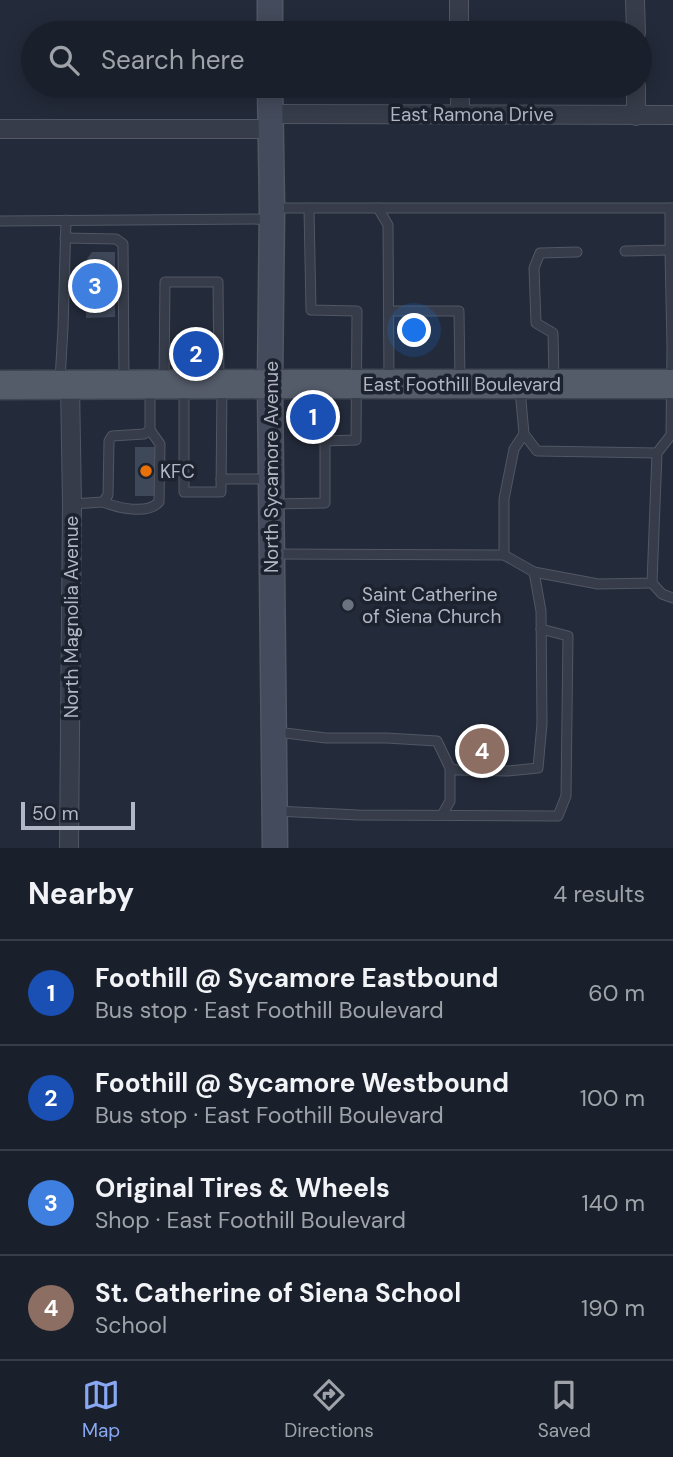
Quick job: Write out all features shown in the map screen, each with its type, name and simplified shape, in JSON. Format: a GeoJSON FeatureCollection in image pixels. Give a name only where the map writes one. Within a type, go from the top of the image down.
{"type":"FeatureCollection","features":[{"type":"Feature","properties":{"kind":"main road","name":"East Foothill Boulevard"},"geometry":{"type":"LineString","coordinates":[[0,385],[673,384]]}},
{"type":"Feature","properties":{"kind":"street"},"geometry":{"type":"LineString","coordinates":[[270,0],[270,21]]}},
{"type":"Feature","properties":{"kind":"street"},"geometry":{"type":"LineString","coordinates":[[459,0],[459,21]]}},
{"type":"Feature","properties":{"kind":"street"},"geometry":{"type":"LineString","coordinates":[[635,0],[636,21]]}},
{"type":"Feature","properties":{"kind":"street","name":"North Sycamore Avenue"},"geometry":{"type":"LineString","coordinates":[[270,98],[275,848]]}},
{"type":"Feature","properties":{"kind":"street"},"geometry":{"type":"LineString","coordinates":[[460,98],[460,114]]}},
{"type":"Feature","properties":{"kind":"street"},"geometry":{"type":"LineString","coordinates":[[636,98],[636,116]]}},
{"type":"Feature","properties":{"kind":"street","name":"East Ramona Drive"},"geometry":{"type":"LineString","coordinates":[[0,129],[460,114],[673,115]]}},
{"type":"Feature","properties":{"kind":"street","name":"North Magnolia Avenue"},"geometry":{"type":"LineString","coordinates":[[65,385],[72,504],[69,848]]}},
{"type":"Feature","properties":{"kind":"lane"},"geometry":{"type":"LineString","coordinates":[[271,504],[325,503],[325,441],[356,440],[358,310],[311,310],[309,208]]}},
{"type":"Feature","properties":{"kind":"lane"},"geometry":{"type":"LineString","coordinates":[[0,220],[272,213],[309,208],[672,208],[672,436],[657,453],[652,583],[662,594],[673,597]]}},
{"type":"Feature","properties":{"kind":"lane"},"geometry":{"type":"LineString","coordinates":[[378,208],[388,225],[389,384]]}},
{"type":"Feature","properties":{"kind":"lane"},"geometry":{"type":"LineString","coordinates":[[65,385],[63,328],[66,220]]}},
{"type":"Feature","properties":{"kind":"lane"},"geometry":{"type":"LineString","coordinates":[[65,238],[116,239],[123,243],[155,384],[184,492],[222,492],[221,384],[218,282],[165,282],[155,384],[150,429],[160,444],[159,502],[152,508],[121,509],[103,502],[72,504]]}},
{"type":"Feature","properties":{"kind":"lane"},"geometry":{"type":"LineString","coordinates":[[625,251],[671,250]]}},
{"type":"Feature","properties":{"kind":"lane"},"geometry":{"type":"LineString","coordinates":[[554,384],[553,333],[536,323],[534,268],[540,253],[576,252]]}},
{"type":"Feature","properties":{"kind":"lane"},"geometry":{"type":"LineString","coordinates":[[388,311],[458,311],[460,384]]}},
{"type":"Feature","properties":{"kind":"lane"},"geometry":{"type":"LineString","coordinates":[[519,384],[524,433],[537,451],[657,453]]}},
{"type":"Feature","properties":{"kind":"lane"},"geometry":{"type":"LineString","coordinates":[[103,502],[108,495],[108,441],[113,436],[144,434],[150,429]]}},
{"type":"Feature","properties":{"kind":"lane"},"geometry":{"type":"LineString","coordinates":[[505,555],[504,499],[514,449],[524,433]]}},
{"type":"Feature","properties":{"kind":"lane"},"geometry":{"type":"LineString","coordinates":[[222,479],[271,479]]}},
{"type":"Feature","properties":{"kind":"lane"},"geometry":{"type":"LineString","coordinates":[[272,554],[505,555],[534,572],[598,584],[652,583]]}},
{"type":"Feature","properties":{"kind":"lane"},"geometry":{"type":"LineString","coordinates":[[450,768],[507,771],[538,768],[542,723],[541,611],[534,572]]}},
{"type":"Feature","properties":{"kind":"lane"},"geometry":{"type":"LineString","coordinates":[[275,811],[358,815],[558,816],[566,796],[568,636],[541,629]]}},
{"type":"Feature","properties":{"kind":"lane"},"geometry":{"type":"LineString","coordinates":[[274,732],[326,738],[437,741],[450,768],[450,801],[442,815]]}},
{"type":"Feature","properties":{"kind":"building"},"geometry":{"type":"Polygon","coordinates":[[[92,252],[115,252],[115,317],[86,318],[86,296],[74,295],[74,276],[86,276],[87,259],[92,252]]]}},
{"type":"Feature","properties":{"kind":"building","name":"KFC"},"geometry":{"type":"Polygon","coordinates":[[[135,447],[156,447],[157,496],[135,496],[135,447]]]}},
{"type":"Feature","properties":{"kind":"place","name":"Original Tires & Wheels"},"geometry":{"type":"Point","coordinates":[95,286]}},
{"type":"Feature","properties":{"kind":"place","name":"Foothill @ Sycamore Westbound"},"geometry":{"type":"Point","coordinates":[196,354]}},
{"type":"Feature","properties":{"kind":"place","name":"Foothill @ Sycamore Eastbound"},"geometry":{"type":"Point","coordinates":[313,417]}},
{"type":"Feature","properties":{"kind":"place","name":"KFC"},"geometry":{"type":"Point","coordinates":[146,471]}},
{"type":"Feature","properties":{"kind":"place","name":"Saint Catherine of Siena Church"},"geometry":{"type":"Point","coordinates":[348,605]}},
{"type":"Feature","properties":{"kind":"place","name":"St. Catherine of Siena School"},"geometry":{"type":"Point","coordinates":[482,751]}}]}
